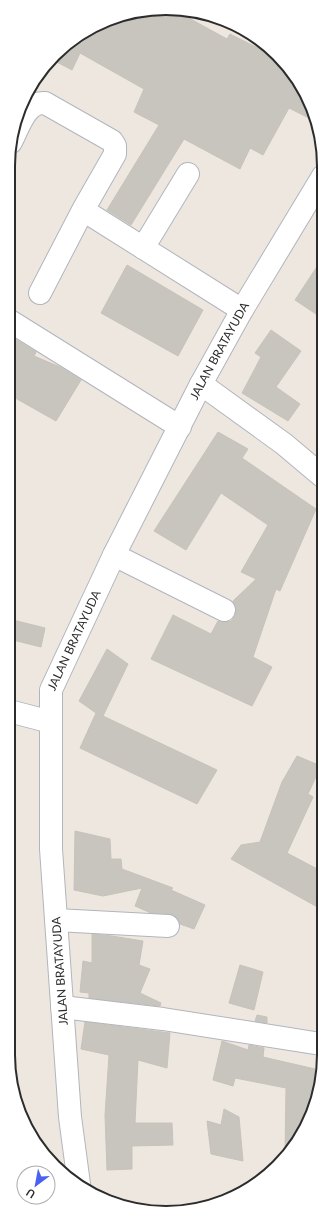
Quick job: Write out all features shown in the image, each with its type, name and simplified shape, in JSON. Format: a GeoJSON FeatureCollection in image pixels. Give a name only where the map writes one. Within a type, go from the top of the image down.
{"type":"FeatureCollection","features":[{"type":"Feature","properties":{"kind":"street"},"geometry":{"type":"LineString","coordinates":[[21,122],[29,108],[40,103],[45,103],[112,141],[116,146],[116,154],[83,210],[40,292]]}},
{"type":"Feature","properties":{"kind":"street"},"geometry":{"type":"LineString","coordinates":[[143,248],[188,174]]}},
{"type":"Feature","properties":{"kind":"street","name":"JALAN BRATAYUDA"},"geometry":{"type":"LineString","coordinates":[[78,1178],[70,1118],[51,849],[51,690],[114,555],[202,384],[242,310],[317,186]]}},
{"type":"Feature","properties":{"kind":"street"},"geometry":{"type":"LineString","coordinates":[[83,210],[242,310]]}},
{"type":"Feature","properties":{"kind":"street"},"geometry":{"type":"LineString","coordinates":[[15,324],[180,427]]}},
{"type":"Feature","properties":{"kind":"street"},"geometry":{"type":"LineString","coordinates":[[202,384],[284,444],[317,472]]}},
{"type":"Feature","properties":{"kind":"street"},"geometry":{"type":"LineString","coordinates":[[114,555],[224,610]]}},
{"type":"Feature","properties":{"kind":"street"},"geometry":{"type":"LineString","coordinates":[[15,713],[51,722]]}},
{"type":"Feature","properties":{"kind":"street"},"geometry":{"type":"LineString","coordinates":[[56,920],[168,926]]}},
{"type":"Feature","properties":{"kind":"street"},"geometry":{"type":"LineString","coordinates":[[62,1006],[163,1019],[317,1043]]}},
{"type":"Feature","properties":{"kind":"building"},"geometry":{"type":"Polygon","coordinates":[[[146,16],[185,16],[227,39],[230,34],[266,52],[280,66],[292,82],[306,108],[309,118],[289,108],[263,155],[250,148],[240,169],[184,139],[131,225],[107,210],[159,125],[134,112],[144,89],[80,53],[72,70],[56,62],[82,40],[108,26],[146,16]]]}},
{"type":"Feature","properties":{"kind":"building"},"geometry":{"type":"Polygon","coordinates":[[[127,265],[203,310],[178,356],[101,313],[127,265]]]}},
{"type":"Feature","properties":{"kind":"building"},"geometry":{"type":"Polygon","coordinates":[[[317,267],[317,315],[295,300],[317,267]]]}},
{"type":"Feature","properties":{"kind":"building"},"geometry":{"type":"Polygon","coordinates":[[[271,330],[301,351],[276,387],[300,404],[288,421],[242,393],[261,357],[255,353],[271,330]]]}},
{"type":"Feature","properties":{"kind":"building"},"geometry":{"type":"Polygon","coordinates":[[[15,339],[36,352],[34,356],[60,367],[81,380],[56,421],[15,398],[15,339]]]}},
{"type":"Feature","properties":{"kind":"building"},"geometry":{"type":"Polygon","coordinates":[[[218,432],[248,449],[242,458],[316,509],[280,591],[276,589],[253,657],[272,667],[252,706],[151,659],[173,615],[211,634],[218,621],[231,621],[235,616],[236,609],[233,601],[256,579],[241,572],[268,525],[221,493],[186,550],[154,531],[218,432]]]}},
{"type":"Feature","properties":{"kind":"building"},"geometry":{"type":"Polygon","coordinates":[[[15,620],[45,628],[41,647],[15,640],[15,620]]]}},
{"type":"Feature","properties":{"kind":"building"},"geometry":{"type":"Polygon","coordinates":[[[107,649],[128,664],[103,716],[217,770],[197,804],[80,748],[96,713],[79,701],[107,649]]]}},
{"type":"Feature","properties":{"kind":"building"},"geometry":{"type":"Polygon","coordinates":[[[297,756],[317,764],[317,775],[308,794],[313,797],[287,853],[317,869],[317,907],[231,859],[241,845],[260,842],[282,782],[297,756]]]}},
{"type":"Feature","properties":{"kind":"building"},"geometry":{"type":"Polygon","coordinates":[[[75,831],[110,839],[111,859],[121,859],[122,869],[173,888],[171,890],[205,905],[194,929],[180,924],[174,915],[151,913],[135,906],[142,888],[103,896],[74,890],[75,831]]]}},
{"type":"Feature","properties":{"kind":"building"},"geometry":{"type":"Polygon","coordinates":[[[92,934],[143,941],[139,965],[150,969],[140,993],[161,1003],[160,1006],[89,998],[89,993],[80,992],[83,961],[92,963],[92,934]]]}},
{"type":"Feature","properties":{"kind":"building"},"geometry":{"type":"Polygon","coordinates":[[[240,965],[263,972],[254,1010],[229,1003],[240,965]]]}},
{"type":"Feature","properties":{"kind":"building"},"geometry":{"type":"Polygon","coordinates":[[[257,1015],[267,1017],[267,1023],[255,1021],[257,1015]]]}},
{"type":"Feature","properties":{"kind":"building"},"geometry":{"type":"Polygon","coordinates":[[[85,1022],[170,1033],[167,1068],[138,1060],[135,1123],[172,1123],[173,1145],[132,1146],[132,1169],[107,1170],[105,1115],[109,1055],[81,1049],[85,1022]]]}},
{"type":"Feature","properties":{"kind":"building"},"geometry":{"type":"Polygon","coordinates":[[[222,1041],[248,1050],[249,1045],[264,1048],[263,1057],[315,1069],[312,1094],[306,1113],[292,1139],[285,1148],[286,1088],[235,1078],[233,1086],[213,1080],[222,1041]]]}},
{"type":"Feature","properties":{"kind":"building"},"geometry":{"type":"Polygon","coordinates":[[[224,1109],[239,1117],[243,1161],[211,1154],[207,1121],[221,1125],[224,1109]]]}}]}
